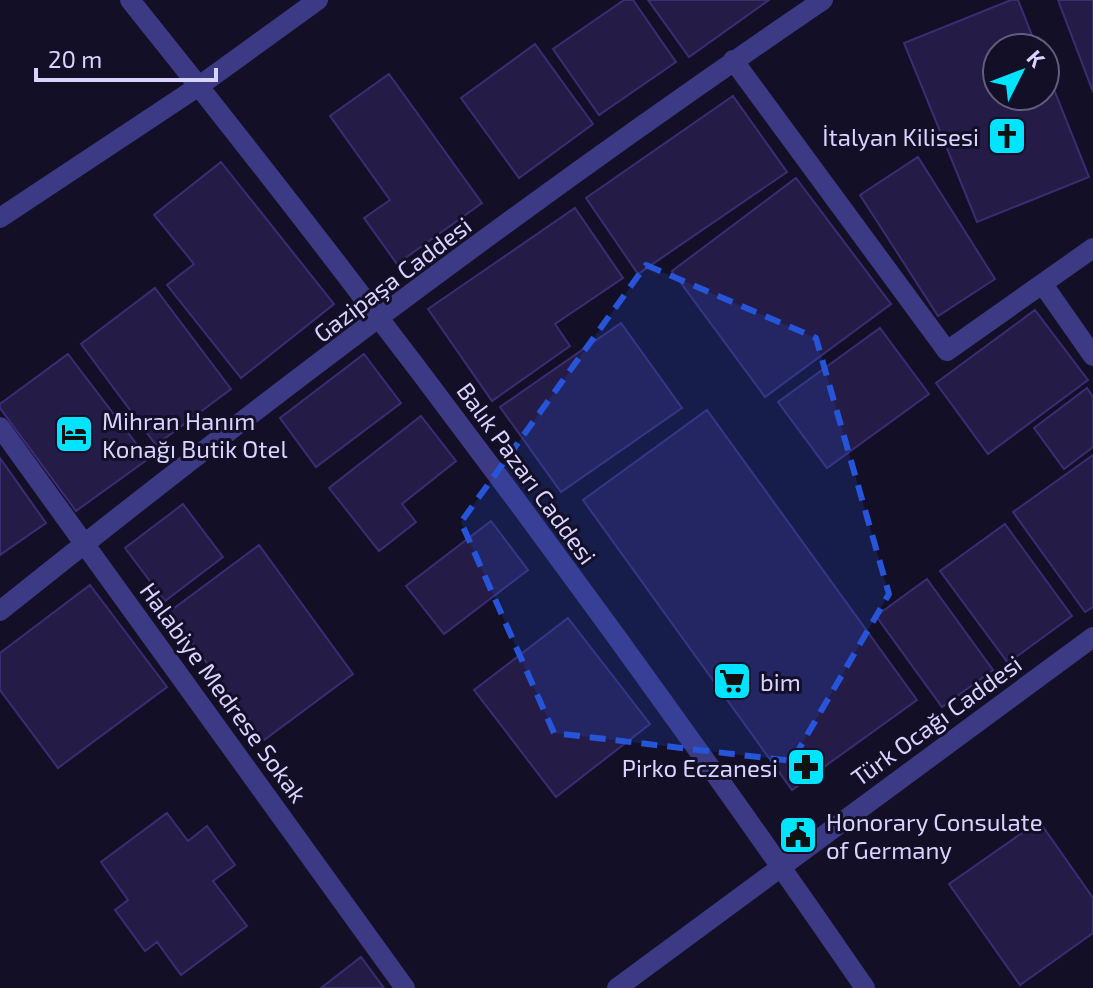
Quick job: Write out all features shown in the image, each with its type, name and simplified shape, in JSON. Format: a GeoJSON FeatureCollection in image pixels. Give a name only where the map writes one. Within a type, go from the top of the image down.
{"type":"FeatureCollection","features":[{"type":"Feature","properties":{"kind":"street","name":"Balık Pazarı Caddesi"},"geometry":{"type":"LineString","coordinates":[[130,0],[382,319],[781,865],[865,988]]}},
{"type":"Feature","properties":{"kind":"street"},"geometry":{"type":"LineString","coordinates":[[0,218],[199,86],[318,0]]}},
{"type":"Feature","properties":{"kind":"street","name":"Gazipaşa Caddesi"},"geometry":{"type":"LineString","coordinates":[[0,611],[382,319],[733,60],[820,1]]}},
{"type":"Feature","properties":{"kind":"street"},"geometry":{"type":"LineString","coordinates":[[733,60],[947,351],[1044,286],[1093,248]]}},
{"type":"Feature","properties":{"kind":"street"},"geometry":{"type":"LineString","coordinates":[[1044,286],[1093,356]]}},
{"type":"Feature","properties":{"kind":"street","name":"Halabiye Medrese Sokak"},"geometry":{"type":"LineString","coordinates":[[0,427],[405,988]]}},
{"type":"Feature","properties":{"kind":"street","name":"Türk Ocağı Caddesi"},"geometry":{"type":"LineString","coordinates":[[617,988],[1093,637]]}},
{"type":"Feature","properties":{"kind":"highlighted area"},"geometry":{"type":"Polygon","coordinates":[[[646,265],[816,338],[889,594],[792,761],[554,733],[461,522],[646,265]]]}},
{"type":"Feature","properties":{"kind":"building"},"geometry":{"type":"Polygon","coordinates":[[[624,0],[633,0],[676,62],[599,115],[553,49],[624,0]]]}},
{"type":"Feature","properties":{"kind":"building"},"geometry":{"type":"Polygon","coordinates":[[[648,0],[769,0],[689,57],[648,0]]]}},
{"type":"Feature","properties":{"kind":"building","name":"İtalyan Kilisesi"},"geometry":{"type":"Polygon","coordinates":[[[1011,0],[1018,0],[1031,32],[981,32],[981,112],[1061,112],[1061,107],[1089,177],[977,222],[904,43],[1011,0]]]}},
{"type":"Feature","properties":{"kind":"building"},"geometry":{"type":"Polygon","coordinates":[[[1058,0],[1093,0],[1093,92],[1058,0]]]}},
{"type":"Feature","properties":{"kind":"building"},"geometry":{"type":"Polygon","coordinates":[[[535,44],[593,124],[519,178],[461,98],[535,44]]]}},
{"type":"Feature","properties":{"kind":"building"},"geometry":{"type":"Polygon","coordinates":[[[389,74],[482,203],[397,264],[364,218],[390,200],[330,116],[389,74]]]}},
{"type":"Feature","properties":{"kind":"building"},"geometry":{"type":"Polygon","coordinates":[[[733,96],[787,172],[638,274],[586,198],[733,96]]]}},
{"type":"Feature","properties":{"kind":"building"},"geometry":{"type":"Polygon","coordinates":[[[918,157],[995,279],[938,316],[860,195],[918,157]]]}},
{"type":"Feature","properties":{"kind":"building"},"geometry":{"type":"Polygon","coordinates":[[[221,162],[334,304],[241,378],[167,285],[194,264],[154,215],[221,162]]]}},
{"type":"Feature","properties":{"kind":"building"},"geometry":{"type":"Polygon","coordinates":[[[796,178],[891,304],[765,397],[672,271],[796,178]]]}},
{"type":"Feature","properties":{"kind":"building"},"geometry":{"type":"Polygon","coordinates":[[[575,208],[623,278],[555,324],[570,346],[492,401],[428,309],[575,208]]]}},
{"type":"Feature","properties":{"kind":"building"},"geometry":{"type":"Polygon","coordinates":[[[155,288],[231,389],[156,445],[81,344],[155,288]]]}},
{"type":"Feature","properties":{"kind":"building"},"geometry":{"type":"Polygon","coordinates":[[[1035,310],[1088,380],[988,454],[936,383],[1035,310]]]}},
{"type":"Feature","properties":{"kind":"building"},"geometry":{"type":"Polygon","coordinates":[[[621,323],[682,408],[561,492],[500,407],[621,323]]]}},
{"type":"Feature","properties":{"kind":"building"},"geometry":{"type":"Polygon","coordinates":[[[880,328],[929,394],[827,468],[778,402],[880,328]]]}},
{"type":"Feature","properties":{"kind":"building","name":"Mihran Hanım Konağı Butik Otel"},"geometry":{"type":"Polygon","coordinates":[[[68,354],[148,459],[76,511],[0,408],[0,404],[68,354]]]}},
{"type":"Feature","properties":{"kind":"building"},"geometry":{"type":"Polygon","coordinates":[[[364,354],[401,403],[316,467],[280,418],[364,354]]]}},
{"type":"Feature","properties":{"kind":"building"},"geometry":{"type":"Polygon","coordinates":[[[1087,388],[1093,397],[1093,447],[1064,469],[1034,428],[1087,388]]]}},
{"type":"Feature","properties":{"kind":"building"},"geometry":{"type":"Polygon","coordinates":[[[707,410],[917,700],[792,790],[583,500],[707,410]]]}},
{"type":"Feature","properties":{"kind":"building"},"geometry":{"type":"Polygon","coordinates":[[[421,416],[456,461],[402,504],[416,522],[379,551],[329,488],[421,416]]]}},
{"type":"Feature","properties":{"kind":"building"},"geometry":{"type":"Polygon","coordinates":[[[1093,455],[1093,607],[1085,612],[1013,512],[1093,455]]]}},
{"type":"Feature","properties":{"kind":"building"},"geometry":{"type":"Polygon","coordinates":[[[0,458],[46,523],[0,555],[0,458]]]}},
{"type":"Feature","properties":{"kind":"building"},"geometry":{"type":"Polygon","coordinates":[[[183,504],[223,557],[165,601],[125,548],[183,504]]]}},
{"type":"Feature","properties":{"kind":"building"},"geometry":{"type":"Polygon","coordinates":[[[491,521],[528,570],[444,634],[406,586],[491,521]]]}},
{"type":"Feature","properties":{"kind":"building"},"geometry":{"type":"Polygon","coordinates":[[[1005,524],[1072,616],[1008,663],[940,571],[1005,524]]]}},
{"type":"Feature","properties":{"kind":"building"},"geometry":{"type":"Polygon","coordinates":[[[259,545],[353,674],[264,740],[169,612],[259,545]]]}},
{"type":"Feature","properties":{"kind":"building"},"geometry":{"type":"Polygon","coordinates":[[[927,579],[993,670],[942,707],[876,616],[927,579]]]}},
{"type":"Feature","properties":{"kind":"building"},"geometry":{"type":"Polygon","coordinates":[[[90,585],[167,687],[58,768],[0,690],[0,653],[90,585]]]}},
{"type":"Feature","properties":{"kind":"building"},"geometry":{"type":"Polygon","coordinates":[[[568,618],[650,724],[556,797],[474,690],[568,618]]]}},
{"type":"Feature","properties":{"kind":"building"},"geometry":{"type":"Polygon","coordinates":[[[167,813],[188,841],[207,826],[235,865],[213,881],[247,926],[181,975],[157,942],[145,951],[115,910],[128,900],[101,862],[167,813]]]}},
{"type":"Feature","properties":{"kind":"building"},"geometry":{"type":"Polygon","coordinates":[[[1039,821],[1093,898],[1093,933],[1020,985],[949,884],[1039,821]]]}},
{"type":"Feature","properties":{"kind":"building"},"geometry":{"type":"Polygon","coordinates":[[[361,957],[384,988],[321,988],[361,957]]]}},
{"type":"Feature","properties":{"kind":"place","name":"İtalyan Kilisesi"},"geometry":{"type":"Point","coordinates":[1007,136]}},
{"type":"Feature","properties":{"kind":"place","name":"Mihran Hanım Konağı Butik Otel"},"geometry":{"type":"Point","coordinates":[74,434]}},
{"type":"Feature","properties":{"kind":"place","name":"bim"},"geometry":{"type":"Point","coordinates":[732,681]}},
{"type":"Feature","properties":{"kind":"place","name":"Pirko Eczanesi"},"geometry":{"type":"Point","coordinates":[806,767]}},
{"type":"Feature","properties":{"kind":"place","name":"Honorary Consulate of Germany"},"geometry":{"type":"Point","coordinates":[798,835]}}]}
